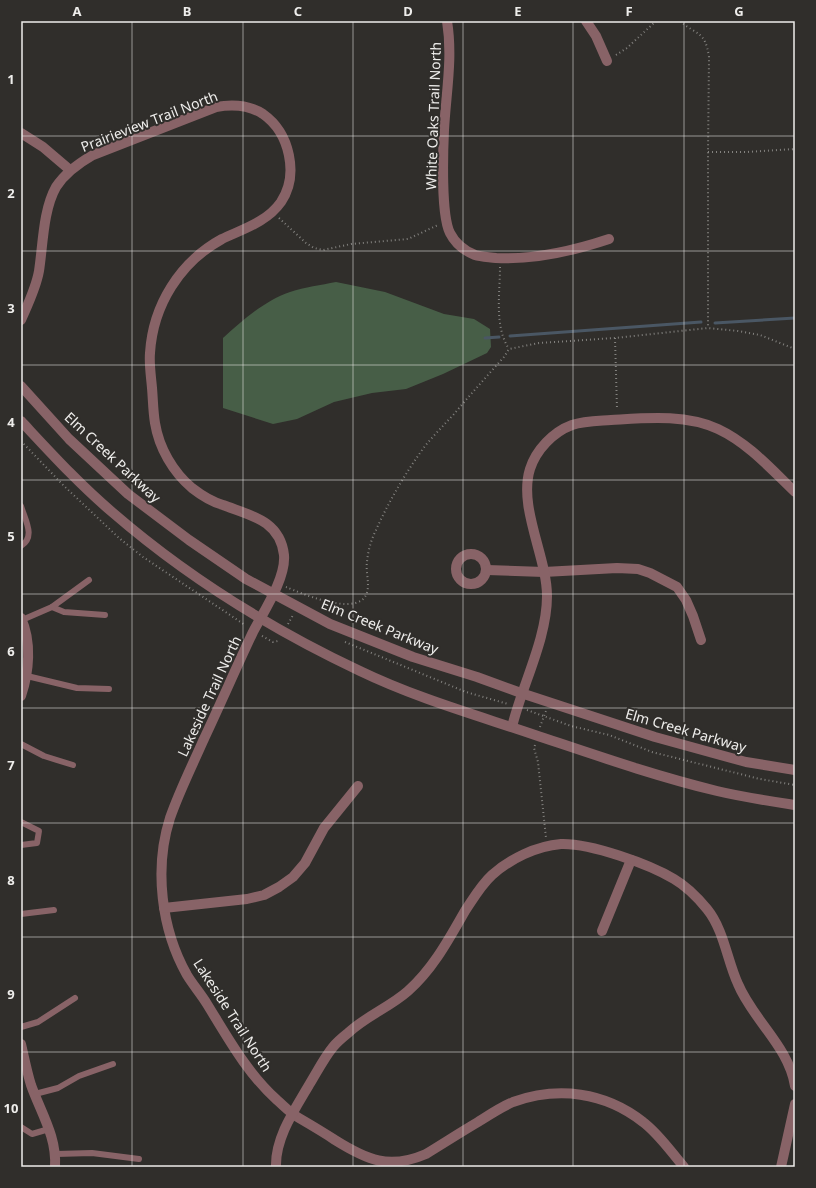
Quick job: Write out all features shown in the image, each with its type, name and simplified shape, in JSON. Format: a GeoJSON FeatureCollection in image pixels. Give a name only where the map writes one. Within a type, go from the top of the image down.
{"type":"FeatureCollection","features":[{"type":"Feature","properties":{"kind":"street","name":"White Oaks Trail North"},"geometry":{"type":"LineString","coordinates":[[447,21],[450,51],[444,131],[444,174],[446,222],[450,233],[465,250],[476,255],[500,258],[546,255],[585,247],[609,239]]}},
{"type":"Feature","properties":{"kind":"street"},"geometry":{"type":"LineString","coordinates":[[586,21],[596,36],[607,61]]}},
{"type":"Feature","properties":{"kind":"street","name":"Prairieview Trail North"},"geometry":{"type":"LineString","coordinates":[[21,320],[32,295],[38,273],[50,200],[56,187],[70,170],[93,155],[216,107],[228,105],[241,106],[261,113],[271,121],[279,131],[285,143],[291,170],[289,183],[280,204],[261,221],[209,247],[183,270],[170,288],[160,307],[154,326],[149,358],[154,422],[160,441],[172,467],[193,489],[206,497],[221,505],[248,513],[265,521],[275,532],[282,544],[284,564],[278,584],[273,593]]}},
{"type":"Feature","properties":{"kind":"street"},"geometry":{"type":"LineString","coordinates":[[21,133],[43,147],[70,170]]}},
{"type":"Feature","properties":{"kind":"street","name":"Elm Creek Parkway"},"geometry":{"type":"LineString","coordinates":[[21,386],[69,438],[128,494],[193,543],[246,579],[330,624],[406,654],[655,737],[746,762],[795,770]]}},
{"type":"Feature","properties":{"kind":"street"},"geometry":{"type":"LineString","coordinates":[[512,727],[521,693],[539,645],[545,621],[547,596],[544,572],[528,504],[526,485],[535,456],[546,442],[559,432],[572,425],[587,422],[653,418],[696,422],[717,429],[736,439],[795,492]]}},
{"type":"Feature","properties":{"kind":"street"},"geometry":{"type":"LineString","coordinates":[[21,421],[75,477],[111,511],[195,576],[260,619],[281,637],[436,702],[538,736],[640,769],[717,791],[795,805]]}},
{"type":"Feature","properties":{"kind":"street"},"geometry":{"type":"LineString","coordinates":[[487,570],[544,572],[617,568],[638,569],[650,573],[676,587],[686,600],[694,616],[701,640]]}},
{"type":"Feature","properties":{"kind":"street","name":"Lakeside Trail North"},"geometry":{"type":"LineString","coordinates":[[273,593],[181,790],[169,821],[163,855],[162,880],[164,908],[169,931],[176,951],[187,974],[245,1065],[266,1090],[292,1114],[359,1154],[382,1162],[394,1162],[416,1158],[426,1154],[512,1102],[534,1096],[558,1093],[581,1094],[604,1099],[625,1109],[644,1122],[684,1167]]}},
{"type":"Feature","properties":{"kind":"street"},"geometry":{"type":"LineString","coordinates":[[21,696],[27,676],[27,641],[22,619]]}},
{"type":"Feature","properties":{"kind":"street"},"geometry":{"type":"LineString","coordinates":[[164,908],[247,899],[264,895],[279,887],[293,877],[305,863],[324,828],[358,786]]}},
{"type":"Feature","properties":{"kind":"street"},"geometry":{"type":"LineString","coordinates":[[276,1167],[278,1145],[292,1114],[333,1047],[366,1018],[408,991],[427,971],[477,893],[490,877],[505,864],[523,855],[562,844],[585,846],[656,869],[676,880],[708,910],[719,929],[741,992],[788,1063],[794,1078],[795,1086]]}},
{"type":"Feature","properties":{"kind":"street"},"geometry":{"type":"LineString","coordinates":[[602,931],[631,860]]}},
{"type":"Feature","properties":{"kind":"street"},"geometry":{"type":"LineString","coordinates":[[21,1044],[31,1086],[53,1141],[56,1154],[56,1167]]}},
{"type":"Feature","properties":{"kind":"street"},"geometry":{"type":"LineString","coordinates":[[781,1167],[795,1104]]}},
{"type":"Feature","properties":{"kind":"lane"},"geometry":{"type":"LineString","coordinates":[[21,506],[29,532],[28,539],[21,546]]}},
{"type":"Feature","properties":{"kind":"lane"},"geometry":{"type":"LineString","coordinates":[[22,619],[52,607],[89,580]]}},
{"type":"Feature","properties":{"kind":"lane"},"geometry":{"type":"LineString","coordinates":[[52,607],[64,612],[105,615]]}},
{"type":"Feature","properties":{"kind":"lane"},"geometry":{"type":"LineString","coordinates":[[27,676],[77,688],[109,689]]}},
{"type":"Feature","properties":{"kind":"lane"},"geometry":{"type":"LineString","coordinates":[[21,744],[44,756],[73,765]]}},
{"type":"Feature","properties":{"kind":"lane"},"geometry":{"type":"LineString","coordinates":[[21,822],[39,831],[37,843],[21,845]]}},
{"type":"Feature","properties":{"kind":"lane"},"geometry":{"type":"LineString","coordinates":[[21,914],[54,910]]}},
{"type":"Feature","properties":{"kind":"lane"},"geometry":{"type":"LineString","coordinates":[[21,1027],[38,1022],[75,998]]}},
{"type":"Feature","properties":{"kind":"lane"},"geometry":{"type":"LineString","coordinates":[[35,1094],[58,1088],[79,1076],[113,1064]]}},
{"type":"Feature","properties":{"kind":"lane"},"geometry":{"type":"LineString","coordinates":[[21,1127],[32,1134],[49,1129]]}},
{"type":"Feature","properties":{"kind":"lane"},"geometry":{"type":"LineString","coordinates":[[56,1154],[92,1153],[139,1159]]}},
{"type":"Feature","properties":{"kind":"path"},"geometry":{"type":"LineString","coordinates":[[607,61],[627,48],[656,21]]}},
{"type":"Feature","properties":{"kind":"path"},"geometry":{"type":"LineString","coordinates":[[680,21],[700,34],[707,44],[709,57],[708,328]]}},
{"type":"Feature","properties":{"kind":"path"},"geometry":{"type":"LineString","coordinates":[[708,152],[746,152],[795,149]]}},
{"type":"Feature","properties":{"kind":"path"},"geometry":{"type":"LineString","coordinates":[[272,212],[314,248],[323,250],[350,244],[408,239],[446,222]]}},
{"type":"Feature","properties":{"kind":"path"},"geometry":{"type":"LineString","coordinates":[[500,258],[500,319],[505,343],[509,349]]}},
{"type":"Feature","properties":{"kind":"path"},"geometry":{"type":"LineString","coordinates":[[278,584],[321,600],[339,604],[356,603],[365,597],[368,587],[366,565],[369,551],[375,531],[398,486],[425,446],[504,357],[509,349],[539,343],[615,338],[708,328],[760,335],[795,349]]}},
{"type":"Feature","properties":{"kind":"path"},"geometry":{"type":"LineString","coordinates":[[615,338],[618,420]]}},
{"type":"Feature","properties":{"kind":"path"},"geometry":{"type":"LineString","coordinates":[[281,637],[298,607]]}},
{"type":"Feature","properties":{"kind":"path"},"geometry":{"type":"LineString","coordinates":[[544,716],[534,748],[538,762],[547,847]]}},
{"type":"Feature","properties":{"kind":"green space"},"geometry":{"type":"Polygon","coordinates":[[[336,282],[385,292],[444,314],[474,319],[490,329],[491,347],[487,353],[443,374],[406,389],[372,393],[334,402],[297,419],[273,424],[223,408],[223,338],[238,324],[271,300],[290,292],[336,282]]]}},
{"type":"Feature","properties":{"kind":"waterway"},"geometry":{"type":"LineString","coordinates":[[715,323],[795,318]]}},
{"type":"Feature","properties":{"kind":"waterway"},"geometry":{"type":"LineString","coordinates":[[510,336],[701,322]]}},
{"type":"Feature","properties":{"kind":"waterway"},"geometry":{"type":"LineString","coordinates":[[485,338],[499,337]]}}]}
